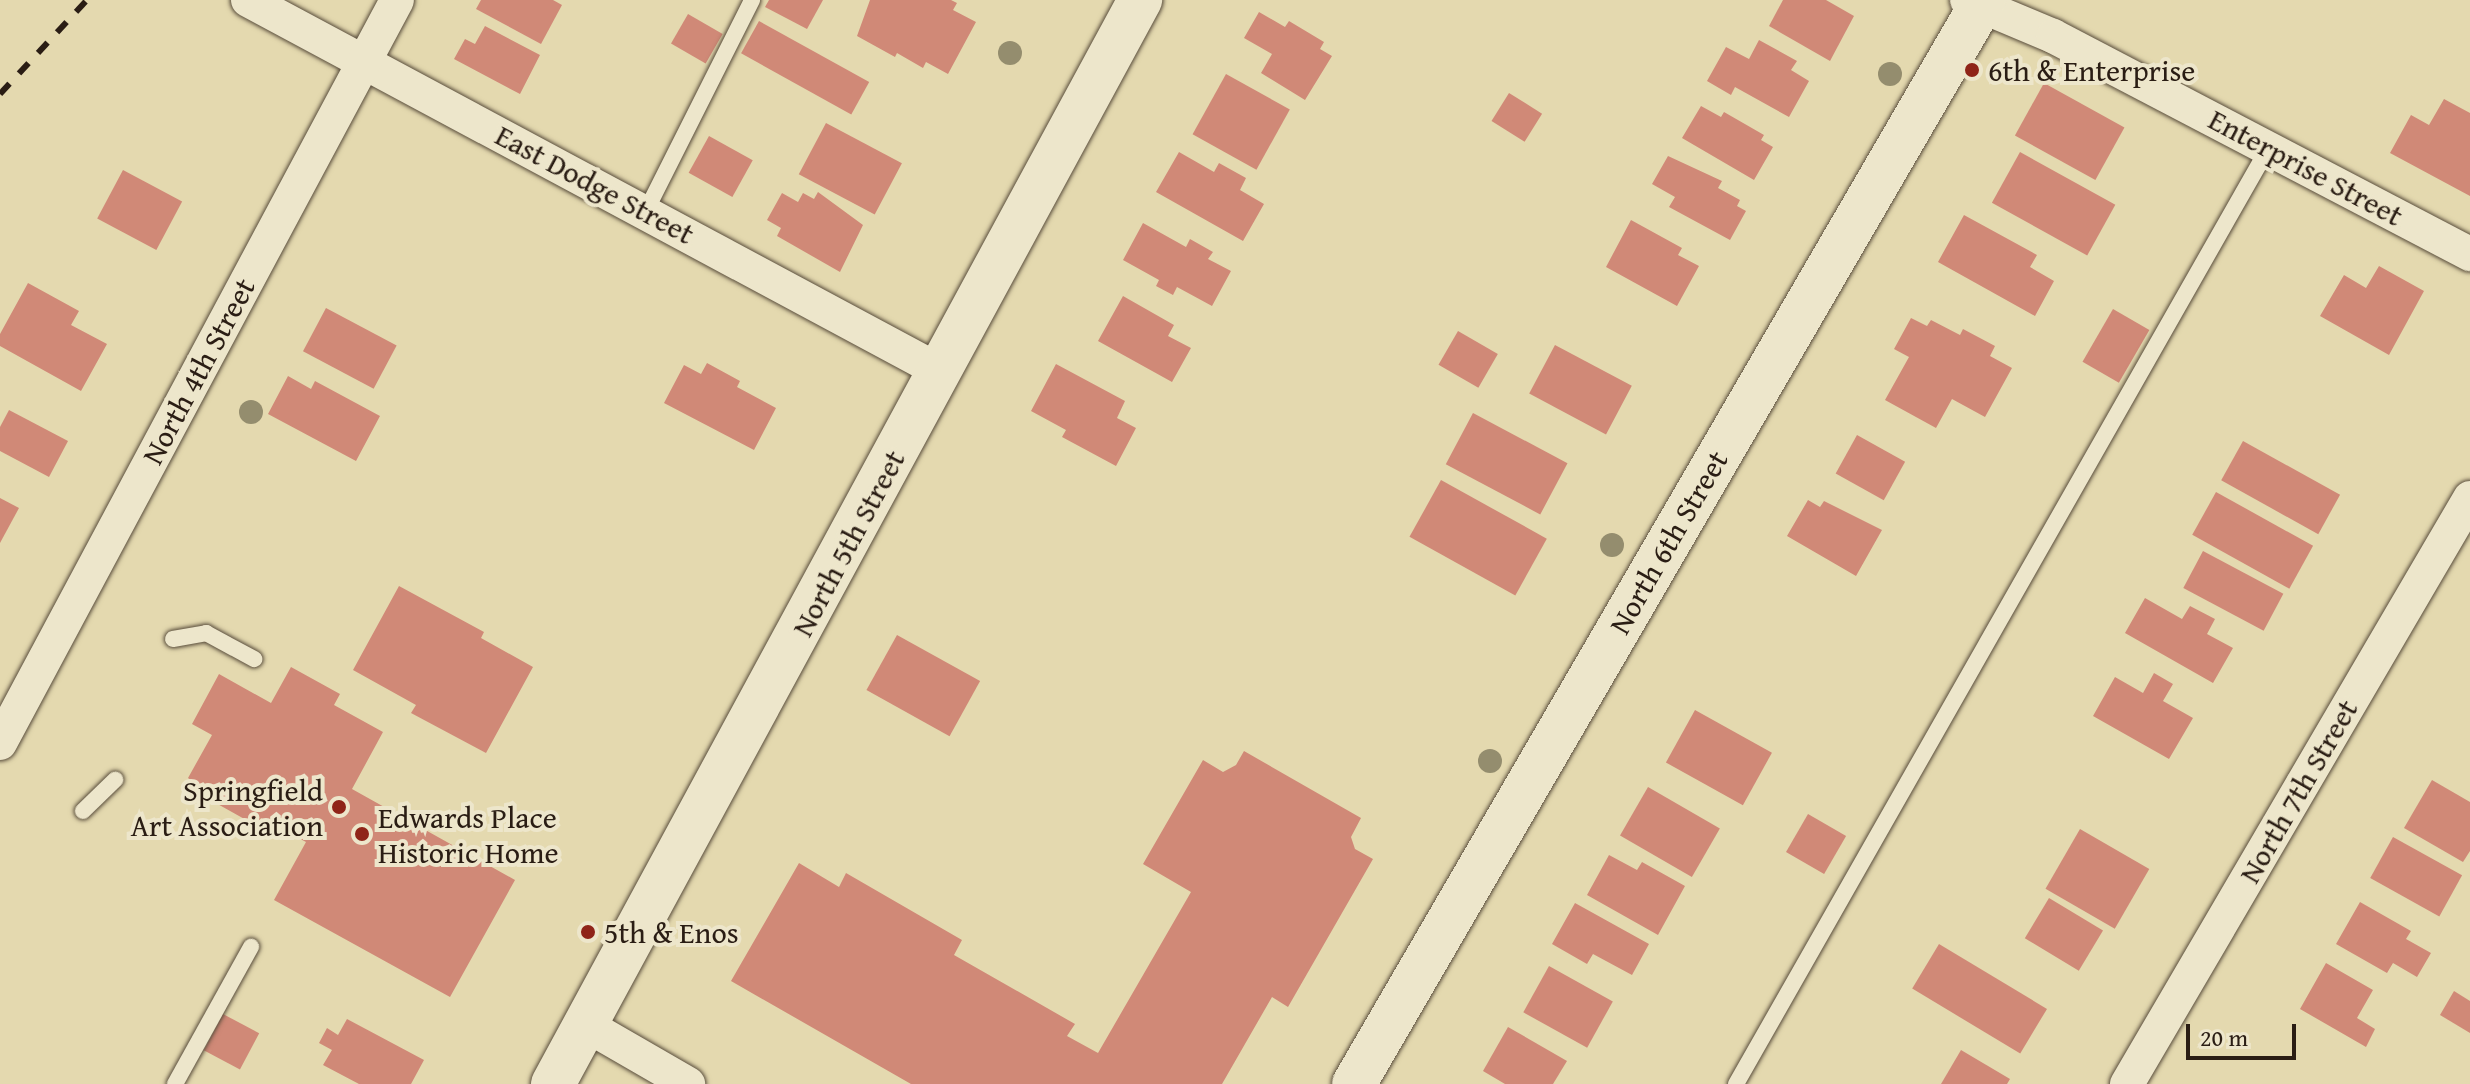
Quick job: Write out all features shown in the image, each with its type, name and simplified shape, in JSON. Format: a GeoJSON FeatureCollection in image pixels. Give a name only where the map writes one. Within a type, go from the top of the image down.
{"type":"FeatureCollection","features":[{"type":"Feature","properties":{"kind":"main road","name":"North 5th Street"},"geometry":{"type":"LineString","coordinates":[[553,1084],[1140,0]]}},
{"type":"Feature","properties":{"kind":"main road","name":"North 6th Street"},"geometry":{"type":"LineString","coordinates":[[1354,1084],[1977,2]]}},
{"type":"Feature","properties":{"kind":"street","name":"East Dodge Street"},"geometry":{"type":"LineString","coordinates":[[248,0],[940,371]]}},
{"type":"Feature","properties":{"kind":"street","name":"North 4th Street"},"geometry":{"type":"LineString","coordinates":[[0,743],[397,0]]}},
{"type":"Feature","properties":{"kind":"street","name":"Enterprise Street"},"geometry":{"type":"LineString","coordinates":[[1977,2],[2053,36],[2470,254]]}},
{"type":"Feature","properties":{"kind":"street","name":"North 7th Street"},"geometry":{"type":"LineString","coordinates":[[2127,1084],[2470,498]]}},
{"type":"Feature","properties":{"kind":"street"},"geometry":{"type":"LineString","coordinates":[[586,1025],[688,1084]]}},
{"type":"Feature","properties":{"kind":"lane"},"geometry":{"type":"LineString","coordinates":[[646,211],[752,0]]}},
{"type":"Feature","properties":{"kind":"lane"},"geometry":{"type":"LineString","coordinates":[[1736,1084],[2269,147]]}},
{"type":"Feature","properties":{"kind":"lane"},"geometry":{"type":"LineString","coordinates":[[173,639],[206,633],[254,659]]}},
{"type":"Feature","properties":{"kind":"lane"},"geometry":{"type":"LineString","coordinates":[[83,811],[115,780]]}},
{"type":"Feature","properties":{"kind":"lane"},"geometry":{"type":"LineString","coordinates":[[175,1084],[251,947]]}},
{"type":"Feature","properties":{"kind":"building"},"geometry":{"type":"Polygon","coordinates":[[[481,0],[553,0],[562,5],[541,44],[476,9],[481,0]]]}},
{"type":"Feature","properties":{"kind":"building"},"geometry":{"type":"Polygon","coordinates":[[[769,0],[823,0],[807,29],[765,7],[769,0]]]}},
{"type":"Feature","properties":{"kind":"building"},"geometry":{"type":"Polygon","coordinates":[[[870,0],[951,0],[957,3],[953,10],[976,22],[948,74],[926,62],[923,68],[897,53],[895,57],[857,36],[870,0]]]}},
{"type":"Feature","properties":{"kind":"building"},"geometry":{"type":"Polygon","coordinates":[[[1783,0],[1826,0],[1854,16],[1830,61],[1769,26],[1783,0]]]}},
{"type":"Feature","properties":{"kind":"building"},"geometry":{"type":"Polygon","coordinates":[[[1259,12],[1285,27],[1289,21],[1324,42],[1320,49],[1332,56],[1305,100],[1261,73],[1272,54],[1244,38],[1259,12]]]}},
{"type":"Feature","properties":{"kind":"building"},"geometry":{"type":"Polygon","coordinates":[[[688,14],[723,34],[706,63],[671,43],[688,14]]]}},
{"type":"Feature","properties":{"kind":"building"},"geometry":{"type":"Polygon","coordinates":[[[759,21],[869,82],[851,114],[741,53],[759,21]]]}},
{"type":"Feature","properties":{"kind":"building"},"geometry":{"type":"Polygon","coordinates":[[[485,26],[540,55],[520,94],[454,59],[465,39],[475,44],[485,26]]]}},
{"type":"Feature","properties":{"kind":"building"},"geometry":{"type":"Polygon","coordinates":[[[1759,40],[1797,61],[1791,70],[1809,81],[1789,117],[1735,87],[1731,95],[1707,81],[1726,47],[1749,59],[1759,40]]]}},
{"type":"Feature","properties":{"kind":"building"},"geometry":{"type":"Polygon","coordinates":[[[1226,74],[1290,109],[1256,170],[1193,134],[1226,74]]]}},
{"type":"Feature","properties":{"kind":"building"},"geometry":{"type":"Polygon","coordinates":[[[2044,83],[2124,128],[2095,180],[2015,135],[2044,83]]]}},
{"type":"Feature","properties":{"kind":"building"},"geometry":{"type":"Polygon","coordinates":[[[1509,93],[1542,114],[1525,142],[1492,121],[1509,93]]]}},
{"type":"Feature","properties":{"kind":"building"},"geometry":{"type":"Polygon","coordinates":[[[2444,99],[2470,113],[2470,196],[2390,153],[2411,115],[2429,125],[2444,99]]]}},
{"type":"Feature","properties":{"kind":"building"},"geometry":{"type":"Polygon","coordinates":[[[1701,106],[1721,117],[1724,112],[1764,135],[1761,140],[1773,147],[1754,180],[1682,138],[1701,106]]]}},
{"type":"Feature","properties":{"kind":"building"},"geometry":{"type":"Polygon","coordinates":[[[826,123],[902,163],[875,215],[799,174],[826,123]]]}},
{"type":"Feature","properties":{"kind":"building"},"geometry":{"type":"Polygon","coordinates":[[[709,136],[753,160],[732,197],[689,173],[709,136]]]}},
{"type":"Feature","properties":{"kind":"building"},"geometry":{"type":"Polygon","coordinates":[[[1179,152],[1214,172],[1219,163],[1246,178],[1240,190],[1264,204],[1243,241],[1156,192],[1179,152]]]}},
{"type":"Feature","properties":{"kind":"building"},"geometry":{"type":"Polygon","coordinates":[[[2020,152],[2115,205],[2087,256],[1992,203],[2020,152]]]}},
{"type":"Feature","properties":{"kind":"building"},"geometry":{"type":"Polygon","coordinates":[[[1668,156],[1722,181],[1718,188],[1740,200],[1737,206],[1746,211],[1730,240],[1669,207],[1675,197],[1652,184],[1668,156]]]}},
{"type":"Feature","properties":{"kind":"building"},"geometry":{"type":"Polygon","coordinates":[[[123,170],[182,201],[156,250],[97,219],[123,170]]]}},
{"type":"Feature","properties":{"kind":"building"},"geometry":{"type":"Polygon","coordinates":[[[818,192],[863,225],[840,272],[777,236],[781,228],[767,220],[782,193],[798,202],[803,193],[814,199],[818,192]]]}},
{"type":"Feature","properties":{"kind":"building"},"geometry":{"type":"Polygon","coordinates":[[[1964,215],[2037,255],[2030,267],[2054,281],[2035,316],[1938,262],[1964,215]]]}},
{"type":"Feature","properties":{"kind":"building"},"geometry":{"type":"Polygon","coordinates":[[[1631,220],[1682,248],[1678,255],[1699,266],[1677,306],[1606,267],[1631,220]]]}},
{"type":"Feature","properties":{"kind":"building"},"geometry":{"type":"Polygon","coordinates":[[[1143,223],[1186,247],[1190,239],[1213,252],[1208,259],[1231,271],[1212,306],[1177,287],[1173,295],[1156,286],[1159,280],[1123,260],[1143,223]]]}},
{"type":"Feature","properties":{"kind":"building"},"geometry":{"type":"Polygon","coordinates":[[[2379,266],[2424,291],[2389,355],[2320,316],[2344,275],[2366,288],[2379,266]]]}},
{"type":"Feature","properties":{"kind":"building"},"geometry":{"type":"Polygon","coordinates":[[[28,283],[79,311],[71,325],[107,344],[81,391],[0,346],[0,334],[28,283]]]}},
{"type":"Feature","properties":{"kind":"building"},"geometry":{"type":"Polygon","coordinates":[[[1123,296],[1174,325],[1168,336],[1191,348],[1172,382],[1098,341],[1123,296]]]}},
{"type":"Feature","properties":{"kind":"building"},"geometry":{"type":"Polygon","coordinates":[[[326,308],[397,346],[374,389],[303,351],[326,308]]]}},
{"type":"Feature","properties":{"kind":"building"},"geometry":{"type":"Polygon","coordinates":[[[2113,309],[2149,330],[2119,383],[2082,362],[2113,309]]]}},
{"type":"Feature","properties":{"kind":"building"},"geometry":{"type":"Polygon","coordinates":[[[1911,318],[1927,326],[1931,320],[1960,335],[1963,329],[1995,346],[1990,356],[2012,368],[1985,417],[1952,399],[1936,428],[1885,400],[1909,357],[1894,349],[1911,318]]]}},
{"type":"Feature","properties":{"kind":"building"},"geometry":{"type":"Polygon","coordinates":[[[1458,331],[1498,354],[1478,388],[1438,365],[1458,331]]]}},
{"type":"Feature","properties":{"kind":"building"},"geometry":{"type":"Polygon","coordinates":[[[1555,345],[1632,386],[1606,434],[1529,394],[1555,345]]]}},
{"type":"Feature","properties":{"kind":"building"},"geometry":{"type":"Polygon","coordinates":[[[707,363],[740,381],[737,387],[776,408],[754,450],[664,403],[684,365],[701,374],[707,363]]]}},
{"type":"Feature","properties":{"kind":"building"},"geometry":{"type":"Polygon","coordinates":[[[1056,364],[1125,401],[1117,418],[1136,428],[1116,466],[1062,437],[1066,430],[1031,411],[1056,364]]]}},
{"type":"Feature","properties":{"kind":"building"},"geometry":{"type":"Polygon","coordinates":[[[288,376],[311,389],[315,381],[380,416],[356,461],[268,414],[288,376]]]}},
{"type":"Feature","properties":{"kind":"building"},"geometry":{"type":"Polygon","coordinates":[[[9,410],[68,441],[49,477],[0,451],[0,427],[9,410]]]}},
{"type":"Feature","properties":{"kind":"building"},"geometry":{"type":"Polygon","coordinates":[[[1473,413],[1567,463],[1540,514],[1446,464],[1473,413]]]}},
{"type":"Feature","properties":{"kind":"building"},"geometry":{"type":"Polygon","coordinates":[[[1857,435],[1905,462],[1884,500],[1836,473],[1857,435]]]}},
{"type":"Feature","properties":{"kind":"building"},"geometry":{"type":"Polygon","coordinates":[[[2243,441],[2340,495],[2318,534],[2221,480],[2243,441]]]}},
{"type":"Feature","properties":{"kind":"building"},"geometry":{"type":"Polygon","coordinates":[[[1441,480],[1547,539],[1515,596],[1409,537],[1441,480]]]}},
{"type":"Feature","properties":{"kind":"building"},"geometry":{"type":"Polygon","coordinates":[[[2216,492],[2313,546],[2289,589],[2192,535],[2216,492]]]}},
{"type":"Feature","properties":{"kind":"building"},"geometry":{"type":"Polygon","coordinates":[[[0,498],[19,508],[0,543],[0,498]]]}},
{"type":"Feature","properties":{"kind":"building"},"geometry":{"type":"Polygon","coordinates":[[[1808,500],[1820,507],[1824,501],[1882,530],[1856,576],[1787,536],[1808,500]]]}},
{"type":"Feature","properties":{"kind":"building"},"geometry":{"type":"Polygon","coordinates":[[[2203,551],[2283,594],[2264,631],[2183,588],[2203,551]]]}},
{"type":"Feature","properties":{"kind":"building"},"geometry":{"type":"Polygon","coordinates":[[[399,586],[484,632],[481,638],[533,667],[486,753],[411,713],[416,705],[353,670],[399,586]]]}},
{"type":"Feature","properties":{"kind":"building"},"geometry":{"type":"Polygon","coordinates":[[[2145,598],[2182,619],[2190,606],[2215,619],[2207,634],[2233,648],[2213,683],[2125,633],[2145,598]]]}},
{"type":"Feature","properties":{"kind":"building"},"geometry":{"type":"Polygon","coordinates":[[[897,635],[980,681],[950,736],[866,690],[897,635]]]}},
{"type":"Feature","properties":{"kind":"building","name":"Edwards Place Historic Home"},"geometry":{"type":"Polygon","coordinates":[[[291,667],[340,694],[334,705],[383,732],[352,789],[515,880],[450,997],[274,900],[306,842],[261,818],[257,826],[189,788],[192,781],[188,778],[212,735],[192,724],[219,674],[271,703],[291,667]]]}},
{"type":"Feature","properties":{"kind":"building"},"geometry":{"type":"Polygon","coordinates":[[[2154,673],[2173,684],[2163,701],[2193,718],[2169,759],[2093,716],[2115,677],[2143,693],[2154,673]]]}},
{"type":"Feature","properties":{"kind":"building"},"geometry":{"type":"Polygon","coordinates":[[[1695,710],[1772,753],[1743,805],[1666,762],[1695,710]]]}},
{"type":"Feature","properties":{"kind":"building"},"geometry":{"type":"Polygon","coordinates":[[[1244,751],[1361,818],[1351,837],[1355,849],[1373,859],[1288,1007],[1272,997],[1222,1084],[911,1084],[731,981],[799,863],[839,887],[846,873],[962,940],[954,955],[1075,1024],[1067,1036],[1098,1053],[1191,892],[1143,864],[1203,760],[1223,772],[1236,765],[1244,751]]]}},
{"type":"Feature","properties":{"kind":"building"},"geometry":{"type":"Polygon","coordinates":[[[2432,780],[2470,802],[2470,851],[2463,862],[2404,828],[2432,780]]]}},
{"type":"Feature","properties":{"kind":"building"},"geometry":{"type":"Polygon","coordinates":[[[1648,787],[1720,829],[1692,877],[1620,835],[1648,787]]]}},
{"type":"Feature","properties":{"kind":"building"},"geometry":{"type":"Polygon","coordinates":[[[1808,814],[1846,836],[1824,874],[1786,852],[1808,814]]]}},
{"type":"Feature","properties":{"kind":"building"},"geometry":{"type":"Polygon","coordinates":[[[2080,829],[2149,869],[2115,929],[2046,889],[2080,829]]]}},
{"type":"Feature","properties":{"kind":"building"},"geometry":{"type":"Polygon","coordinates":[[[2393,837],[2462,875],[2439,916],[2370,878],[2393,837]]]}},
{"type":"Feature","properties":{"kind":"building"},"geometry":{"type":"Polygon","coordinates":[[[1609,855],[1637,870],[1642,862],[1685,886],[1658,935],[1587,895],[1609,855]]]}},
{"type":"Feature","properties":{"kind":"building"},"geometry":{"type":"Polygon","coordinates":[[[2049,898],[2103,930],[2079,971],[2025,938],[2049,898]]]}},
{"type":"Feature","properties":{"kind":"building"},"geometry":{"type":"Polygon","coordinates":[[[2360,902],[2411,931],[2406,939],[2431,953],[2417,977],[2393,963],[2387,973],[2336,944],[2360,902]]]}},
{"type":"Feature","properties":{"kind":"building"},"geometry":{"type":"Polygon","coordinates":[[[1575,903],[1649,944],[1632,975],[1593,954],[1587,964],[1552,944],[1575,903]]]}},
{"type":"Feature","properties":{"kind":"building"},"geometry":{"type":"Polygon","coordinates":[[[1939,944],[2047,1009],[2020,1053],[1912,989],[1939,944]]]}},
{"type":"Feature","properties":{"kind":"building"},"geometry":{"type":"Polygon","coordinates":[[[2326,963],[2373,990],[2357,1018],[2375,1029],[2366,1047],[2300,1009],[2326,963]]]}},
{"type":"Feature","properties":{"kind":"building"},"geometry":{"type":"Polygon","coordinates":[[[1549,966],[1613,1001],[1587,1048],[1523,1012],[1549,966]]]}},
{"type":"Feature","properties":{"kind":"building"},"geometry":{"type":"Polygon","coordinates":[[[2454,991],[2470,1001],[2470,1033],[2440,1015],[2454,991]]]}},
{"type":"Feature","properties":{"kind":"building"},"geometry":{"type":"Polygon","coordinates":[[[223,1014],[259,1033],[240,1069],[204,1050],[223,1014]]]}},
{"type":"Feature","properties":{"kind":"building"},"geometry":{"type":"Polygon","coordinates":[[[347,1019],[424,1060],[411,1084],[359,1084],[323,1065],[332,1050],[319,1043],[327,1028],[338,1035],[347,1019]]]}},
{"type":"Feature","properties":{"kind":"building"},"geometry":{"type":"Polygon","coordinates":[[[1508,1027],[1567,1061],[1553,1084],[1505,1084],[1483,1071],[1508,1027]]]}},
{"type":"Feature","properties":{"kind":"building"},"geometry":{"type":"Polygon","coordinates":[[[1961,1050],[2010,1079],[2007,1084],[1941,1084],[1961,1050]]]}},
{"type":"Feature","properties":{"kind":"railway"},"geometry":{"type":"LineString","coordinates":[[0,94],[87,0]]}},
{"type":"Feature","properties":{"kind":"place","name":"6th & Enterprise"},"geometry":{"type":"Point","coordinates":[1972,70]}},
{"type":"Feature","properties":{"kind":"place","name":"Springfield Art Association"},"geometry":{"type":"Point","coordinates":[339,807]}},
{"type":"Feature","properties":{"kind":"place","name":"Edwards Place Historic Home"},"geometry":{"type":"Point","coordinates":[362,834]}},
{"type":"Feature","properties":{"kind":"place","name":"5th & Enos"},"geometry":{"type":"Point","coordinates":[588,932]}}]}
